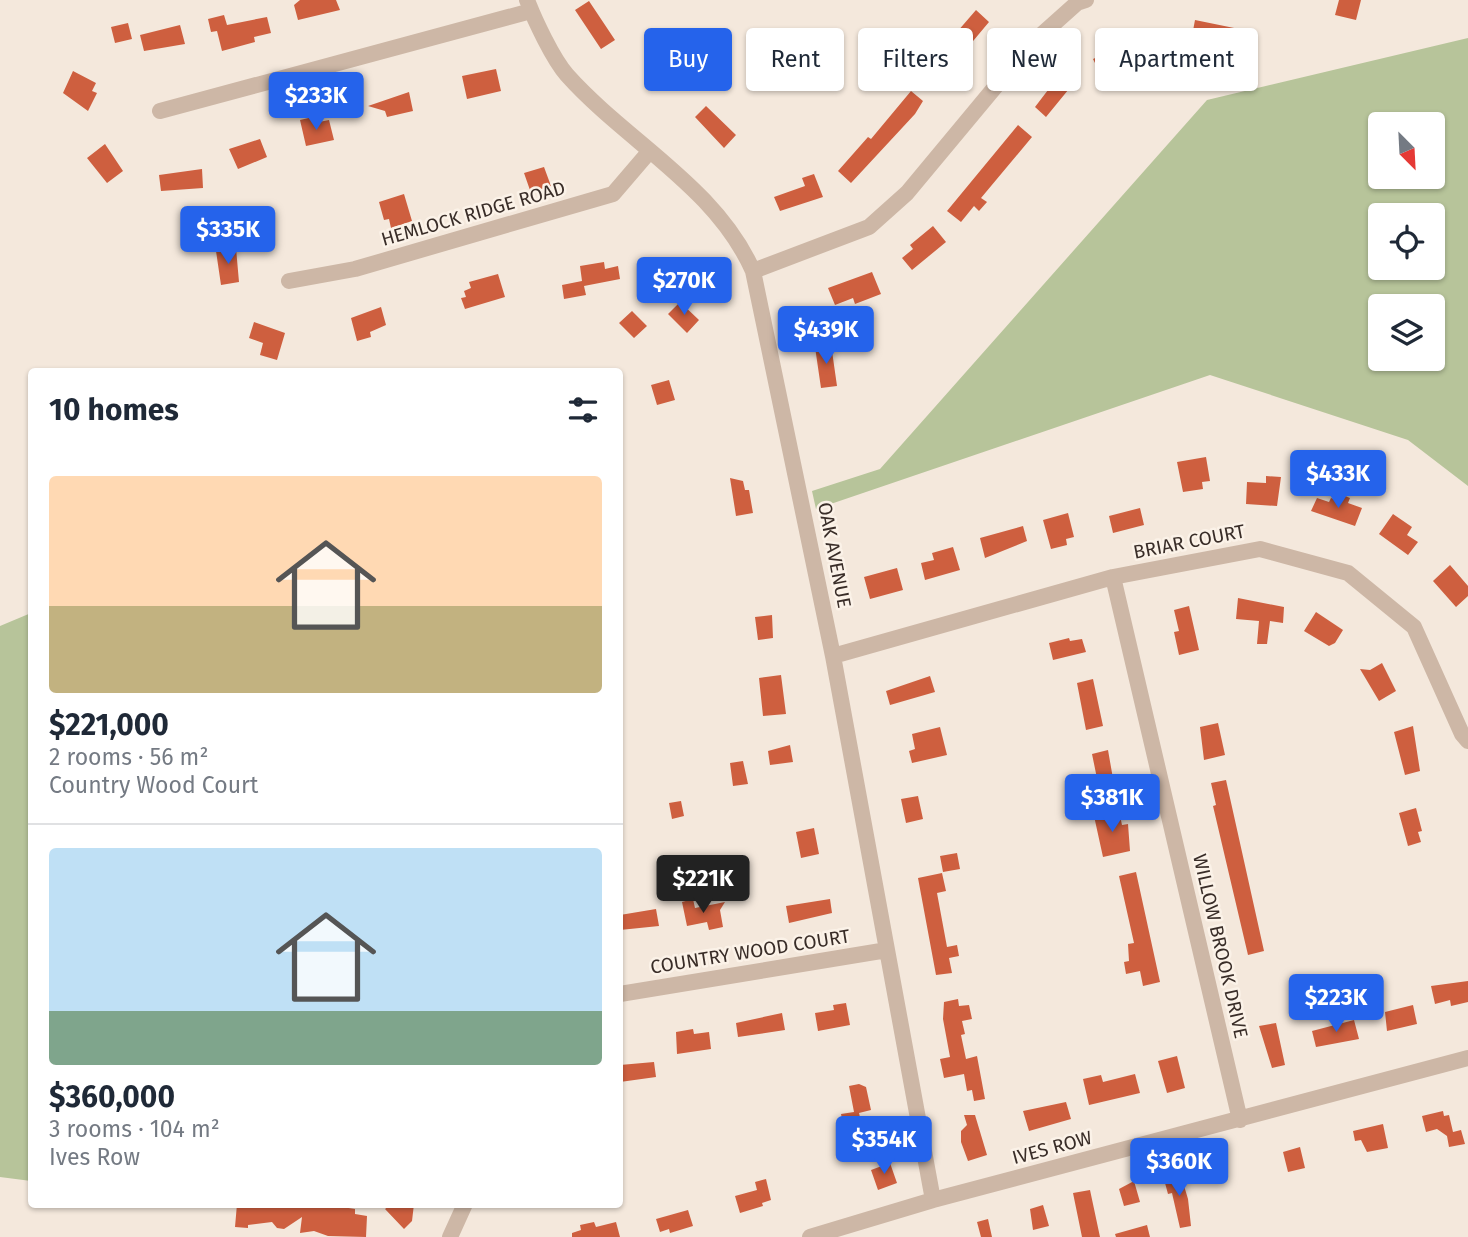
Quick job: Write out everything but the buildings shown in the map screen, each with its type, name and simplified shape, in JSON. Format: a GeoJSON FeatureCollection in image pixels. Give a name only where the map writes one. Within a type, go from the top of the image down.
{"type":"FeatureCollection","features":[{"type":"Feature","properties":{"kind":"street"},"geometry":{"type":"LineString","coordinates":[[753,271],[869,227],[907,192],[1030,46],[1077,3],[1086,0]]}},
{"type":"Feature","properties":{"kind":"street"},"geometry":{"type":"LineString","coordinates":[[160,111],[529,6]]}},
{"type":"Feature","properties":{"kind":"street","name":"OAK AVENUE"},"geometry":{"type":"LineString","coordinates":[[529,6],[566,74],[649,152],[699,193],[741,244],[753,271],[833,656],[933,1200]]}},
{"type":"Feature","properties":{"kind":"street","name":"HEMLOCK RIDGE ROAD"},"geometry":{"type":"LineString","coordinates":[[289,281],[355,270],[612,194],[649,152]]}},
{"type":"Feature","properties":{"kind":"street","name":"BRIAR COURT"},"geometry":{"type":"LineString","coordinates":[[833,656],[1113,578],[1260,549],[1348,573],[1414,626],[1462,734],[1468,741]]}},
{"type":"Feature","properties":{"kind":"street","name":"WILLOW BROOK DRIVE"},"geometry":{"type":"LineString","coordinates":[[1113,578],[1240,1120]]}},
{"type":"Feature","properties":{"kind":"street","name":"COUNTRY WOOD COURT"},"geometry":{"type":"LineString","coordinates":[[623,994],[887,950]]}},
{"type":"Feature","properties":{"kind":"street","name":"IVES ROW"},"geometry":{"type":"LineString","coordinates":[[810,1237],[933,1200],[1468,1058]]}},
{"type":"Feature","properties":{"kind":"street"},"geometry":{"type":"LineString","coordinates":[[450,1237],[463,1208]]}},
{"type":"Feature","properties":{"kind":"green space"},"geometry":{"type":"Polygon","coordinates":[[[1468,38],[1468,486],[1408,440],[1210,375],[816,509],[812,491],[880,469],[1207,100],[1245,91],[1258,91],[1258,88],[1468,38]]]}},
{"type":"Feature","properties":{"kind":"green space"},"geometry":{"type":"Polygon","coordinates":[[[28,614],[28,1181],[0,1177],[0,626],[28,614]]]}}]}
